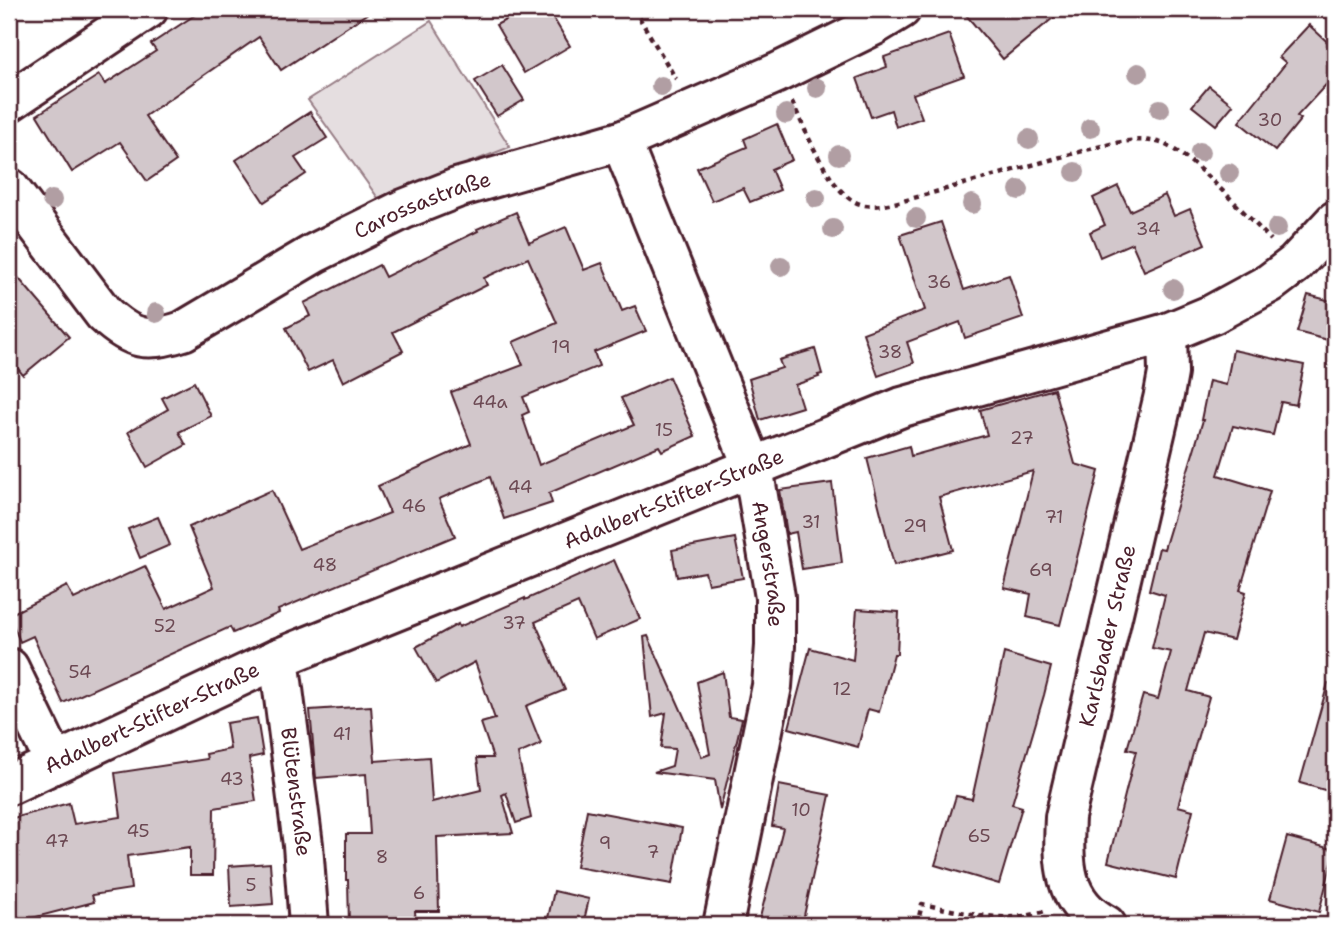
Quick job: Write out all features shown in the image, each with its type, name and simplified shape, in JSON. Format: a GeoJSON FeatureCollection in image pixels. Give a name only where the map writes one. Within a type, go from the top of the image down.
{"type":"FeatureCollection","features":[{"type":"Feature","properties":{"kind":"street"},"geometry":{"type":"LineString","coordinates":[[9,102],[148,9]]}},
{"type":"Feature","properties":{"kind":"street","name":"Carossastraße"},"geometry":{"type":"LineString","coordinates":[[9,188],[104,314],[131,334],[159,339],[183,331],[315,253],[404,209],[457,188],[621,141],[777,73],[878,14]]}},
{"type":"Feature","properties":{"kind":"street","name":"Angerstraße"},"geometry":{"type":"LineString","coordinates":[[621,141],[753,467],[775,597],[772,686],[723,925]]}},
{"type":"Feature","properties":{"kind":"street","name":"Adalbert-Stifter-Straße"},"geometry":{"type":"LineString","coordinates":[[9,785],[279,658],[902,407],[1167,333],[1244,298],[1270,283],[1294,264],[1335,221]]}},
{"type":"Feature","properties":{"kind":"street","name":"Karlsbader Straße"},"geometry":{"type":"LineString","coordinates":[[1072,893],[1064,844],[1065,817],[1164,396],[1168,373],[1167,333]]}},
{"type":"Feature","properties":{"kind":"street","name":"Blütenstraße"},"geometry":{"type":"LineString","coordinates":[[279,658],[303,845],[309,925]]}},
{"type":"Feature","properties":{"kind":"street"},"geometry":{"type":"LineString","coordinates":[[9,668],[55,763]]}},
{"type":"Feature","properties":{"kind":"street"},"geometry":{"type":"LineString","coordinates":[[1072,893],[1084,910],[1106,925]]}},
{"type":"Feature","properties":{"kind":"path"},"geometry":{"type":"LineString","coordinates":[[634,9],[694,110]]}},
{"type":"Feature","properties":{"kind":"path"},"geometry":{"type":"LineString","coordinates":[[777,73],[835,184],[848,199],[861,205],[877,206],[903,201],[1115,143],[1162,143],[1178,152],[1209,178],[1294,264]]}},
{"type":"Feature","properties":{"kind":"path"},"geometry":{"type":"LineString","coordinates":[[917,925],[922,904],[989,917],[1029,917],[1053,909],[1072,893]]}},
{"type":"Feature","properties":{"kind":"shaded area"},"geometry":{"type":"Polygon","coordinates":[[[431,21],[510,147],[378,198],[308,100],[431,21]]]}},
{"type":"Feature","properties":{"kind":"building"},"geometry":{"type":"Polygon","coordinates":[[[204,9],[374,9],[281,70],[259,37],[145,116],[176,161],[147,181],[120,142],[72,172],[37,115],[99,75],[105,84],[156,51],[151,44],[204,9]]]}},
{"type":"Feature","properties":{"kind":"building"},"geometry":{"type":"Polygon","coordinates":[[[526,9],[548,9],[570,46],[524,73],[496,25],[526,9]]]}},
{"type":"Feature","properties":{"kind":"building"},"geometry":{"type":"Polygon","coordinates":[[[961,9],[1064,9],[1003,59],[961,9]]]}},
{"type":"Feature","properties":{"kind":"building"},"geometry":{"type":"Polygon","coordinates":[[[1309,25],[1335,49],[1335,75],[1297,116],[1301,119],[1275,151],[1239,122],[1286,63],[1279,57],[1309,25]]]}},
{"type":"Feature","properties":{"kind":"building"},"geometry":{"type":"Polygon","coordinates":[[[949,34],[964,76],[913,94],[922,118],[896,127],[891,110],[871,117],[857,78],[887,67],[884,57],[949,34]]]}},
{"type":"Feature","properties":{"kind":"building"},"geometry":{"type":"Polygon","coordinates":[[[502,65],[524,100],[497,116],[475,81],[502,65]]]}},
{"type":"Feature","properties":{"kind":"building"},"geometry":{"type":"Polygon","coordinates":[[[1209,86],[1233,105],[1216,125],[1192,106],[1209,86]]]}},
{"type":"Feature","properties":{"kind":"building"},"geometry":{"type":"Polygon","coordinates":[[[310,112],[327,138],[295,158],[306,174],[264,202],[236,160],[310,112]]]}},
{"type":"Feature","properties":{"kind":"building"},"geometry":{"type":"Polygon","coordinates":[[[777,124],[792,160],[771,169],[780,190],[750,202],[743,188],[712,201],[697,168],[747,147],[744,139],[777,124]]]}},
{"type":"Feature","properties":{"kind":"building"},"geometry":{"type":"Polygon","coordinates":[[[1118,186],[1130,211],[1165,195],[1174,216],[1190,209],[1205,244],[1144,271],[1132,243],[1100,257],[1090,232],[1105,225],[1093,198],[1118,186]]]}},
{"type":"Feature","properties":{"kind":"building"},"geometry":{"type":"Polygon","coordinates":[[[516,212],[529,243],[566,227],[584,270],[602,263],[622,311],[635,306],[646,331],[594,352],[599,366],[523,397],[529,412],[522,415],[539,465],[634,425],[621,398],[669,377],[695,436],[662,451],[659,446],[549,493],[552,503],[504,519],[490,477],[439,499],[455,536],[278,610],[279,613],[233,633],[230,627],[63,703],[33,636],[20,642],[9,615],[67,586],[74,599],[145,566],[166,609],[214,587],[189,527],[272,490],[299,549],[390,513],[378,486],[471,444],[451,392],[523,365],[513,342],[557,323],[528,258],[484,278],[487,285],[393,332],[403,351],[343,382],[333,360],[308,372],[286,328],[310,316],[304,303],[379,265],[385,277],[478,231],[477,229],[516,212]]]}},
{"type":"Feature","properties":{"kind":"building"},"geometry":{"type":"Polygon","coordinates":[[[941,222],[964,290],[1009,275],[1023,318],[965,338],[960,322],[907,342],[914,363],[878,376],[863,333],[925,310],[900,235],[941,222]]]}},
{"type":"Feature","properties":{"kind":"building"},"geometry":{"type":"Polygon","coordinates":[[[9,267],[69,337],[23,375],[9,358],[9,267]]]}},
{"type":"Feature","properties":{"kind":"building"},"geometry":{"type":"Polygon","coordinates":[[[1308,295],[1335,302],[1335,342],[1297,332],[1308,295]]]}},
{"type":"Feature","properties":{"kind":"building"},"geometry":{"type":"Polygon","coordinates":[[[815,349],[822,374],[795,385],[802,407],[760,420],[749,379],[782,368],[779,360],[815,349]]]}},
{"type":"Feature","properties":{"kind":"building"},"geometry":{"type":"Polygon","coordinates":[[[1233,350],[1304,365],[1296,405],[1281,402],[1273,435],[1233,426],[1218,475],[1270,491],[1240,590],[1246,592],[1233,640],[1204,633],[1188,691],[1209,697],[1178,806],[1193,810],[1176,879],[1108,862],[1136,751],[1127,749],[1143,695],[1158,699],[1171,652],[1152,648],[1165,595],[1149,590],[1159,548],[1164,549],[1203,420],[1209,381],[1226,385],[1233,350]]]}},
{"type":"Feature","properties":{"kind":"building"},"geometry":{"type":"Polygon","coordinates":[[[194,382],[211,416],[179,432],[186,445],[147,467],[128,432],[168,409],[162,398],[194,382]]]}},
{"type":"Feature","properties":{"kind":"building"},"geometry":{"type":"Polygon","coordinates":[[[1054,389],[1075,464],[1099,471],[1060,625],[1027,617],[1031,594],[1004,588],[1033,471],[939,497],[953,550],[894,565],[867,458],[909,446],[911,456],[987,435],[980,410],[1054,389]]]}},
{"type":"Feature","properties":{"kind":"building"},"geometry":{"type":"Polygon","coordinates":[[[832,483],[842,563],[802,569],[796,532],[787,534],[780,490],[832,483]]]}},
{"type":"Feature","properties":{"kind":"building"},"geometry":{"type":"Polygon","coordinates":[[[158,517],[170,545],[140,558],[128,529],[158,517]]]}},
{"type":"Feature","properties":{"kind":"building"},"geometry":{"type":"Polygon","coordinates":[[[735,538],[743,578],[708,584],[705,572],[677,577],[672,550],[735,538]]]}},
{"type":"Feature","properties":{"kind":"building"},"geometry":{"type":"Polygon","coordinates":[[[614,560],[640,619],[594,639],[578,603],[535,622],[565,690],[526,706],[541,744],[518,754],[531,818],[516,823],[506,793],[502,795],[513,833],[437,837],[439,911],[415,911],[416,925],[349,925],[346,834],[370,834],[366,774],[316,778],[310,710],[371,706],[375,761],[429,757],[432,802],[481,790],[477,758],[493,758],[481,723],[495,719],[475,662],[436,683],[416,647],[458,624],[459,627],[525,600],[614,560]]]}},
{"type":"Feature","properties":{"kind":"building"},"geometry":{"type":"Polygon","coordinates":[[[857,609],[899,612],[897,654],[894,654],[879,712],[868,709],[858,747],[789,728],[810,648],[853,660],[857,609]]]}},
{"type":"Feature","properties":{"kind":"building"},"geometry":{"type":"Polygon","coordinates":[[[648,636],[702,757],[710,754],[697,682],[723,672],[729,717],[742,719],[720,810],[715,780],[654,772],[672,766],[675,749],[661,748],[666,713],[652,717],[644,637],[648,636]]]}},
{"type":"Feature","properties":{"kind":"building"},"geometry":{"type":"Polygon","coordinates":[[[1004,653],[1051,667],[1012,804],[1022,807],[999,884],[935,865],[956,796],[972,799],[1004,653]]]}},
{"type":"Feature","properties":{"kind":"building"},"geometry":{"type":"Polygon","coordinates":[[[1328,683],[1335,684],[1335,793],[1300,783],[1328,683]]]}},
{"type":"Feature","properties":{"kind":"building"},"geometry":{"type":"Polygon","coordinates":[[[257,718],[263,755],[249,758],[256,801],[214,808],[213,875],[190,875],[190,847],[127,856],[131,889],[92,895],[94,902],[9,924],[9,819],[69,803],[74,824],[121,817],[115,773],[207,759],[206,754],[230,749],[226,723],[257,718]]]}},
{"type":"Feature","properties":{"kind":"building"},"geometry":{"type":"Polygon","coordinates":[[[779,785],[830,795],[802,925],[758,925],[783,828],[772,826],[779,785]]]}},
{"type":"Feature","properties":{"kind":"building"},"geometry":{"type":"Polygon","coordinates":[[[587,810],[682,828],[672,884],[576,867],[587,810]]]}},
{"type":"Feature","properties":{"kind":"building"},"geometry":{"type":"Polygon","coordinates":[[[1287,837],[1335,850],[1319,912],[1270,899],[1287,837]]]}},
{"type":"Feature","properties":{"kind":"building"},"geometry":{"type":"Polygon","coordinates":[[[270,863],[273,904],[231,907],[229,866],[270,863]]]}},
{"type":"Feature","properties":{"kind":"building"},"geometry":{"type":"Polygon","coordinates":[[[554,891],[589,899],[583,925],[548,918],[554,891]]]}}]}
